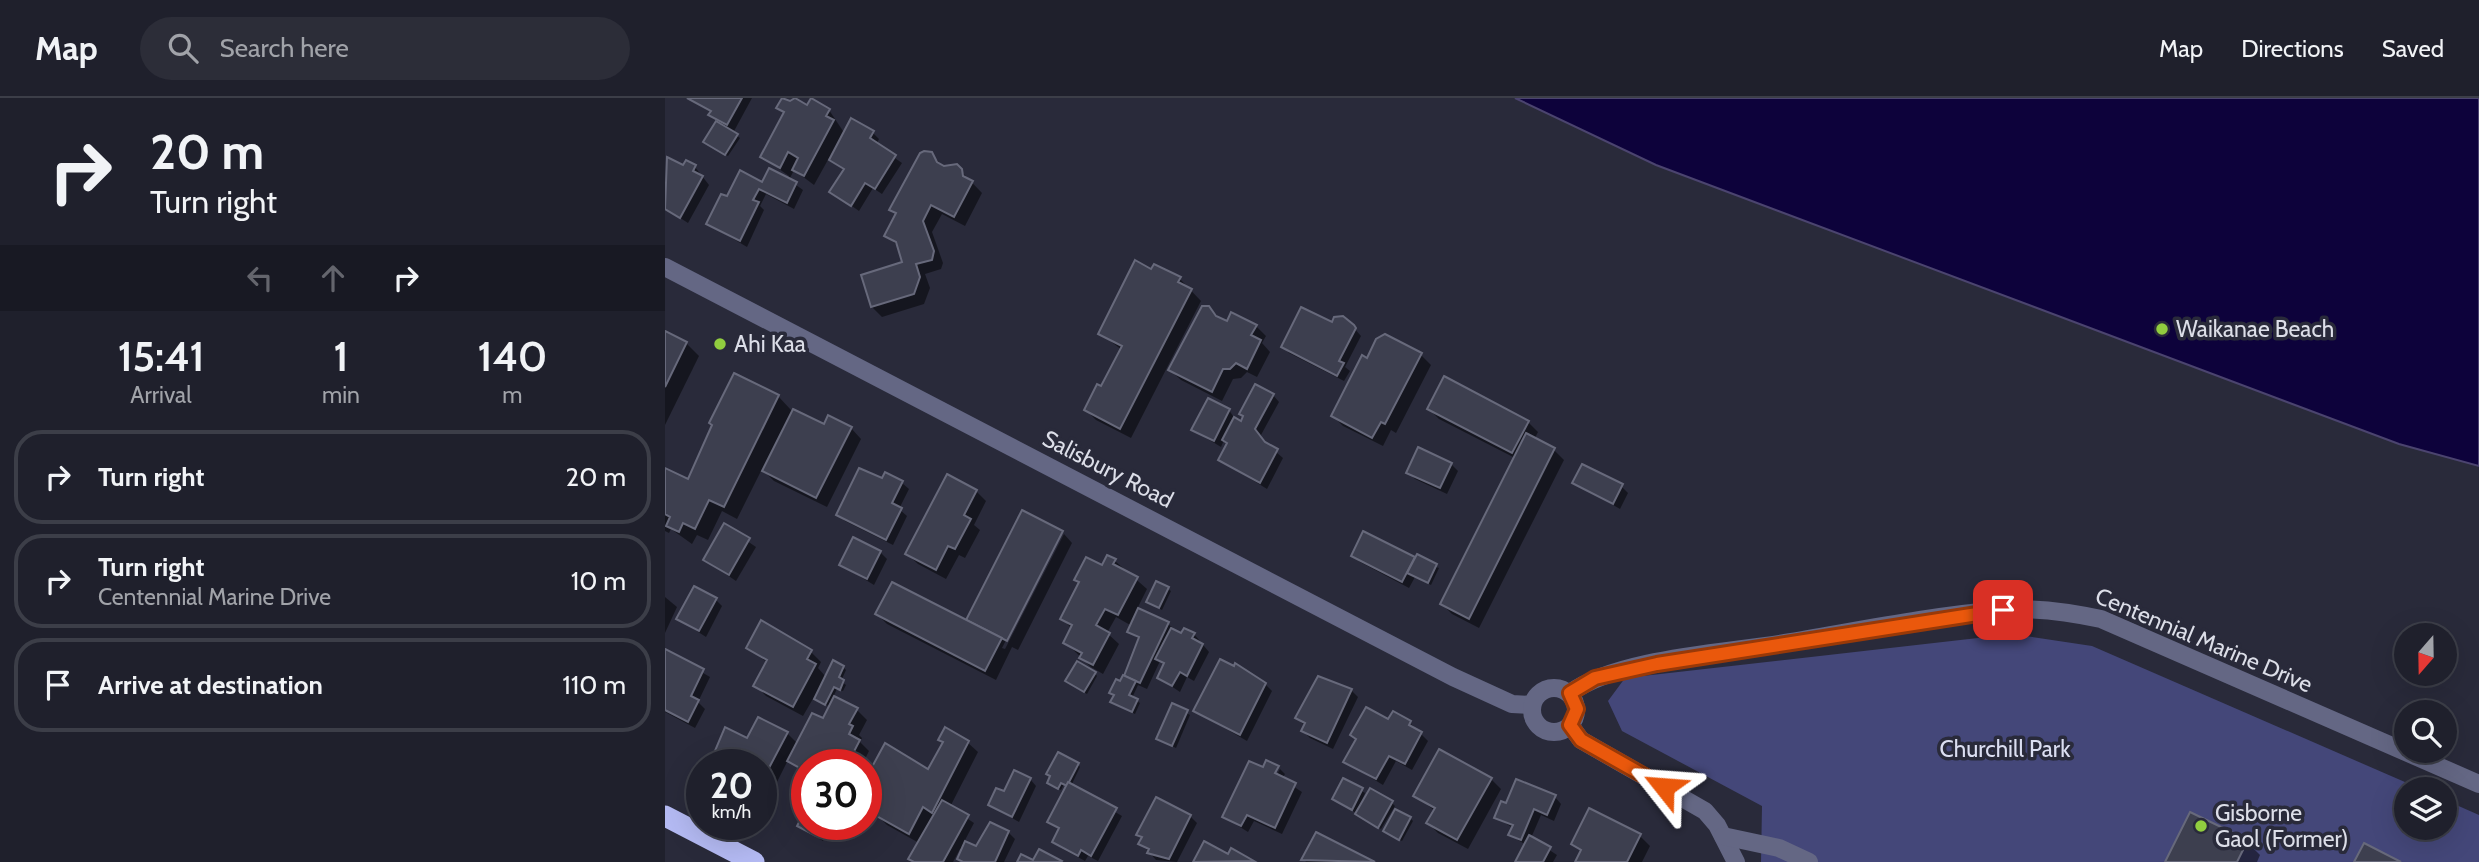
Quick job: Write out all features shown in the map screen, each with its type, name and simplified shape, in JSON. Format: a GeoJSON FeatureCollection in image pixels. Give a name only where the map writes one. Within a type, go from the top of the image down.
{"type":"FeatureCollection","features":[{"type":"Feature","properties":{"kind":"highway"},"geometry":{"type":"LineString","coordinates":[[665,816],[754,862]]}},
{"type":"Feature","properties":{"kind":"street","name":"Salisbury Road"},"geometry":{"type":"LineString","coordinates":[[665,267],[1453,677],[1512,704],[1532,705]]}},
{"type":"Feature","properties":{"kind":"street","name":"Centennial Marine Drive"},"geometry":{"type":"LineString","coordinates":[[1570,693],[1595,678],[1646,666],[1932,619],[2003,610],[2072,613],[2101,619],[2479,784]]}},
{"type":"Feature","properties":{"kind":"street"},"geometry":{"type":"LineString","coordinates":[[1555,687],[1570,693],[1577,709],[1570,725],[1556,732],[1540,727],[1532,713],[1532,705],[1540,692],[1555,687]]}},
{"type":"Feature","properties":{"kind":"street"},"geometry":{"type":"LineString","coordinates":[[1570,725],[1581,740],[1705,811],[1723,836],[1736,862]]}},
{"type":"Feature","properties":{"kind":"street"},"geometry":{"type":"LineString","coordinates":[[1723,836],[1779,848],[1809,862]]}},
{"type":"Feature","properties":{"kind":"green space","name":"Churchill Park"},"geometry":{"type":"Polygon","coordinates":[[[2013,634],[2092,646],[2394,777],[2394,840],[2457,840],[2457,805],[2479,815],[2479,862],[1761,862],[1762,806],[1622,731],[1608,701],[1625,678],[2013,634]]]}},
{"type":"Feature","properties":{"kind":"shaded area"},"geometry":{"type":"Polygon","coordinates":[[[1515,98],[2479,98],[2479,466],[2399,444],[1656,165],[1515,98]]]}},
{"type":"Feature","properties":{"kind":"building"},"geometry":{"type":"Polygon","coordinates":[[[687,98],[742,98],[727,125],[708,115],[711,111],[687,98]]]}},
{"type":"Feature","properties":{"kind":"building"},"geometry":{"type":"Polygon","coordinates":[[[782,98],[790,101],[795,98],[807,105],[811,98],[830,109],[826,116],[834,120],[804,176],[792,170],[798,158],[788,152],[780,168],[760,157],[784,112],[776,108],[782,98]]]}},
{"type":"Feature","properties":{"kind":"building"},"geometry":{"type":"Polygon","coordinates":[[[851,118],[874,131],[870,138],[896,155],[875,189],[865,183],[851,206],[829,192],[844,169],[829,160],[851,118]]]}},
{"type":"Feature","properties":{"kind":"building"},"geometry":{"type":"Polygon","coordinates":[[[716,121],[738,134],[725,155],[703,142],[716,121]]]}},
{"type":"Feature","properties":{"kind":"building"},"geometry":{"type":"Polygon","coordinates":[[[932,152],[937,162],[944,166],[957,164],[962,169],[963,176],[973,181],[954,217],[931,205],[923,221],[934,251],[932,260],[916,264],[920,277],[914,294],[871,307],[861,275],[902,262],[896,242],[884,236],[896,213],[889,210],[920,153],[932,152]]]}},
{"type":"Feature","properties":{"kind":"building"},"geometry":{"type":"Polygon","coordinates":[[[667,157],[683,165],[686,160],[696,165],[693,171],[703,176],[680,218],[665,209],[667,157]]]}},
{"type":"Feature","properties":{"kind":"building"},"geometry":{"type":"Polygon","coordinates":[[[769,168],[797,182],[787,203],[759,189],[753,200],[759,202],[740,241],[706,224],[721,194],[727,196],[740,170],[762,182],[769,168]]]}},
{"type":"Feature","properties":{"kind":"building"},"geometry":{"type":"Polygon","coordinates":[[[1135,260],[1151,269],[1154,264],[1181,277],[1178,282],[1192,289],[1120,429],[1084,410],[1097,384],[1101,386],[1122,346],[1098,334],[1135,260]]]}},
{"type":"Feature","properties":{"kind":"building"},"geometry":{"type":"Polygon","coordinates":[[[1202,306],[1209,306],[1216,316],[1227,321],[1231,312],[1257,325],[1251,335],[1261,340],[1247,369],[1236,363],[1230,369],[1223,369],[1212,392],[1168,370],[1202,306]]]}},
{"type":"Feature","properties":{"kind":"building"},"geometry":{"type":"Polygon","coordinates":[[[1301,307],[1332,322],[1334,317],[1343,316],[1356,328],[1339,361],[1344,363],[1337,376],[1281,347],[1301,307]]]}},
{"type":"Feature","properties":{"kind":"building"},"geometry":{"type":"Polygon","coordinates":[[[665,331],[687,342],[665,387],[665,331]]]}},
{"type":"Feature","properties":{"kind":"building"},"geometry":{"type":"Polygon","coordinates":[[[1385,334],[1422,353],[1385,424],[1381,422],[1372,438],[1331,416],[1362,355],[1367,358],[1376,339],[1385,334]]]}},
{"type":"Feature","properties":{"kind":"building"},"geometry":{"type":"Polygon","coordinates":[[[734,373],[779,395],[724,507],[709,500],[695,529],[683,523],[679,532],[666,526],[670,517],[665,514],[665,468],[688,479],[712,425],[709,423],[734,373]]]}},
{"type":"Feature","properties":{"kind":"building"},"geometry":{"type":"Polygon","coordinates":[[[1444,376],[1529,421],[1512,453],[1427,409],[1444,376]]]}},
{"type":"Feature","properties":{"kind":"building"},"geometry":{"type":"Polygon","coordinates":[[[1255,384],[1274,394],[1255,429],[1265,442],[1278,449],[1260,483],[1218,460],[1227,443],[1222,440],[1234,417],[1241,421],[1243,416],[1239,414],[1255,384]]]}},
{"type":"Feature","properties":{"kind":"building"},"geometry":{"type":"Polygon","coordinates":[[[1208,398],[1230,409],[1214,441],[1191,430],[1208,398]]]}},
{"type":"Feature","properties":{"kind":"building"},"geometry":{"type":"Polygon","coordinates":[[[793,409],[824,424],[828,415],[852,427],[816,498],[762,471],[793,409]]]}},
{"type":"Feature","properties":{"kind":"building"},"geometry":{"type":"Polygon","coordinates":[[[1526,433],[1555,448],[1469,619],[1440,604],[1526,433]]]}},
{"type":"Feature","properties":{"kind":"building"},"geometry":{"type":"Polygon","coordinates":[[[1418,447],[1452,463],[1440,488],[1406,473],[1418,447]]]}},
{"type":"Feature","properties":{"kind":"building"},"geometry":{"type":"Polygon","coordinates":[[[1582,464],[1623,484],[1613,504],[1572,483],[1582,464]]]}},
{"type":"Feature","properties":{"kind":"building"},"geometry":{"type":"Polygon","coordinates":[[[859,468],[882,478],[885,472],[903,481],[892,503],[902,508],[886,540],[836,515],[859,468]]]}},
{"type":"Feature","properties":{"kind":"building"},"geometry":{"type":"Polygon","coordinates":[[[947,474],[977,490],[964,515],[971,519],[955,549],[948,546],[936,570],[905,554],[947,474]]]}},
{"type":"Feature","properties":{"kind":"building"},"geometry":{"type":"Polygon","coordinates":[[[1022,510],[1063,531],[1007,641],[966,620],[1022,510]]]}},
{"type":"Feature","properties":{"kind":"building"},"geometry":{"type":"Polygon","coordinates":[[[724,523],[750,538],[729,575],[703,560],[724,523]]]}},
{"type":"Feature","properties":{"kind":"building"},"geometry":{"type":"Polygon","coordinates":[[[1363,531],[1415,557],[1402,582],[1351,556],[1363,531]]]}},
{"type":"Feature","properties":{"kind":"building"},"geometry":{"type":"Polygon","coordinates":[[[853,537],[881,551],[867,579],[839,565],[853,537]]]}},
{"type":"Feature","properties":{"kind":"building"},"geometry":{"type":"Polygon","coordinates":[[[1417,554],[1437,564],[1428,583],[1407,573],[1417,554]]]}},
{"type":"Feature","properties":{"kind":"building"},"geometry":{"type":"Polygon","coordinates":[[[1107,555],[1116,559],[1113,564],[1138,577],[1118,615],[1105,609],[1096,625],[1110,633],[1093,665],[1079,658],[1082,653],[1063,643],[1072,625],[1060,619],[1079,582],[1074,580],[1086,557],[1102,565],[1107,555]]]}},
{"type":"Feature","properties":{"kind":"building"},"geometry":{"type":"Polygon","coordinates":[[[1156,581],[1169,587],[1159,608],[1146,602],[1156,581]]]}},
{"type":"Feature","properties":{"kind":"building"},"geometry":{"type":"Polygon","coordinates":[[[892,582],[1002,638],[985,671],[875,614],[892,582]]]}},
{"type":"Feature","properties":{"kind":"building"},"geometry":{"type":"Polygon","coordinates":[[[694,586],[717,598],[699,631],[676,619],[694,586]]]}},
{"type":"Feature","properties":{"kind":"building"},"geometry":{"type":"Polygon","coordinates":[[[1138,608],[1169,622],[1140,683],[1124,676],[1139,637],[1127,632],[1138,608]]]}},
{"type":"Feature","properties":{"kind":"building"},"geometry":{"type":"Polygon","coordinates":[[[761,620],[812,650],[807,659],[816,664],[793,707],[753,686],[767,660],[746,648],[761,620]]]}},
{"type":"Feature","properties":{"kind":"building"},"geometry":{"type":"Polygon","coordinates":[[[1171,628],[1181,633],[1184,628],[1195,633],[1192,638],[1203,644],[1187,676],[1180,672],[1172,686],[1157,678],[1164,663],[1155,659],[1171,628]]]}},
{"type":"Feature","properties":{"kind":"building"},"geometry":{"type":"Polygon","coordinates":[[[665,649],[704,669],[691,696],[699,700],[688,722],[665,710],[665,649]]]}},
{"type":"Feature","properties":{"kind":"building"},"geometry":{"type":"Polygon","coordinates":[[[1220,659],[1234,666],[1235,663],[1266,683],[1240,735],[1193,711],[1220,659]]]}},
{"type":"Feature","properties":{"kind":"building"},"geometry":{"type":"Polygon","coordinates":[[[833,660],[844,666],[839,677],[844,680],[840,690],[834,687],[825,705],[814,699],[833,660]]]}},
{"type":"Feature","properties":{"kind":"building"},"geometry":{"type":"Polygon","coordinates":[[[1077,661],[1096,672],[1084,692],[1065,681],[1077,661]]]}},
{"type":"Feature","properties":{"kind":"building"},"geometry":{"type":"Polygon","coordinates":[[[1123,675],[1136,681],[1129,695],[1138,699],[1132,712],[1110,702],[1114,695],[1109,693],[1116,679],[1120,681],[1123,675]]]}},
{"type":"Feature","properties":{"kind":"building"},"geometry":{"type":"Polygon","coordinates":[[[1318,676],[1352,689],[1327,743],[1301,731],[1305,723],[1295,718],[1318,676]]]}},
{"type":"Feature","properties":{"kind":"building"},"geometry":{"type":"Polygon","coordinates":[[[834,696],[858,708],[849,724],[853,726],[849,734],[860,740],[855,749],[793,749],[812,713],[823,718],[834,696]]]}},
{"type":"Feature","properties":{"kind":"building"},"geometry":{"type":"Polygon","coordinates":[[[1172,703],[1188,710],[1172,746],[1156,739],[1172,703]]]}},
{"type":"Feature","properties":{"kind":"building"},"geometry":{"type":"Polygon","coordinates":[[[1366,707],[1388,719],[1393,711],[1411,721],[1409,725],[1422,732],[1405,764],[1389,756],[1376,779],[1343,762],[1356,739],[1350,735],[1366,707]]]}},
{"type":"Feature","properties":{"kind":"building"},"geometry":{"type":"Polygon","coordinates":[[[758,717],[788,732],[777,753],[777,749],[716,749],[725,727],[747,738],[758,717]]]}},
{"type":"Feature","properties":{"kind":"building"},"geometry":{"type":"Polygon","coordinates":[[[945,727],[969,741],[932,813],[923,807],[909,834],[882,819],[882,749],[885,743],[928,769],[943,742],[938,740],[945,727]]]}},
{"type":"Feature","properties":{"kind":"building"},"geometry":{"type":"Polygon","coordinates":[[[1439,749],[1492,778],[1457,840],[1426,823],[1435,808],[1413,796],[1439,749]]]}},
{"type":"Feature","properties":{"kind":"building"},"geometry":{"type":"Polygon","coordinates":[[[1058,752],[1079,763],[1067,786],[1061,783],[1058,789],[1047,783],[1050,776],[1046,774],[1058,752]]]}},
{"type":"Feature","properties":{"kind":"building"},"geometry":{"type":"Polygon","coordinates":[[[1266,760],[1279,766],[1275,773],[1296,783],[1275,828],[1247,815],[1241,826],[1222,817],[1249,761],[1263,767],[1266,760]]]}},
{"type":"Feature","properties":{"kind":"building"},"geometry":{"type":"Polygon","coordinates":[[[1014,770],[1031,778],[1012,817],[988,805],[996,788],[1004,791],[1014,770]]]}},
{"type":"Feature","properties":{"kind":"building"},"geometry":{"type":"Polygon","coordinates":[[[1343,778],[1363,788],[1352,810],[1332,799],[1343,778]]]}},
{"type":"Feature","properties":{"kind":"building"},"geometry":{"type":"Polygon","coordinates":[[[1516,779],[1556,795],[1547,815],[1534,809],[1521,840],[1508,835],[1513,825],[1494,818],[1501,801],[1506,803],[1516,779]]]}},
{"type":"Feature","properties":{"kind":"building"},"geometry":{"type":"Polygon","coordinates":[[[1068,782],[1117,808],[1091,856],[1081,850],[1078,856],[1052,842],[1059,828],[1047,822],[1068,782]]]}},
{"type":"Feature","properties":{"kind":"building"},"geometry":{"type":"Polygon","coordinates":[[[1370,788],[1393,801],[1378,828],[1355,814],[1370,788]]]}},
{"type":"Feature","properties":{"kind":"building"},"geometry":{"type":"Polygon","coordinates":[[[1156,797],[1191,815],[1169,859],[1147,853],[1149,849],[1138,844],[1142,837],[1136,835],[1156,797]]]}},
{"type":"Feature","properties":{"kind":"building"},"geometry":{"type":"Polygon","coordinates":[[[942,800],[969,815],[943,862],[914,862],[908,859],[942,800]]]}},
{"type":"Feature","properties":{"kind":"building"},"geometry":{"type":"Polygon","coordinates":[[[1589,808],[1641,834],[1627,862],[1575,862],[1581,850],[1571,844],[1589,808]]]}},
{"type":"Feature","properties":{"kind":"building"},"geometry":{"type":"Polygon","coordinates":[[[1395,809],[1411,817],[1399,840],[1383,831],[1395,809]]]}},
{"type":"Feature","properties":{"kind":"building","name":"Gisborne Gaol (Former)"},"geometry":{"type":"Polygon","coordinates":[[[2190,812],[2248,840],[2237,862],[2165,862],[2190,812]]]}},
{"type":"Feature","properties":{"kind":"building"},"geometry":{"type":"Polygon","coordinates":[[[990,822],[1009,831],[995,862],[963,862],[957,859],[965,841],[976,846],[990,822]]]}},
{"type":"Feature","properties":{"kind":"building"},"geometry":{"type":"Polygon","coordinates":[[[1316,832],[1375,862],[1301,860],[1316,832]]]}},
{"type":"Feature","properties":{"kind":"building"},"geometry":{"type":"Polygon","coordinates":[[[1529,835],[1551,847],[1543,862],[1515,862],[1529,835]]]}},
{"type":"Feature","properties":{"kind":"building"},"geometry":{"type":"Polygon","coordinates":[[[1204,841],[1228,854],[1231,848],[1254,861],[1193,862],[1204,841]]]}},
{"type":"Feature","properties":{"kind":"building"},"geometry":{"type":"Polygon","coordinates":[[[2364,843],[2401,862],[2354,862],[2364,843]]]}},
{"type":"Feature","properties":{"kind":"building"},"geometry":{"type":"Polygon","coordinates":[[[1039,849],[1062,861],[1017,862],[1021,854],[1033,860],[1039,849]]]}},
{"type":"Feature","properties":{"kind":"place","name":"Waikanae Beach"},"geometry":{"type":"Point","coordinates":[2162,329]}},
{"type":"Feature","properties":{"kind":"place","name":"Ahi Kaa"},"geometry":{"type":"Point","coordinates":[720,344]}},
{"type":"Feature","properties":{"kind":"place","name":"Gisborne Gaol (Former)"},"geometry":{"type":"Point","coordinates":[2201,826]}},
{"type":"Feature","properties":{"kind":"route"},"geometry":{"type":"LineString","coordinates":[[1664,787],[1581,740],[1570,725],[1577,709],[1570,693],[1595,678],[1657,664],[2003,610]]}}]}
